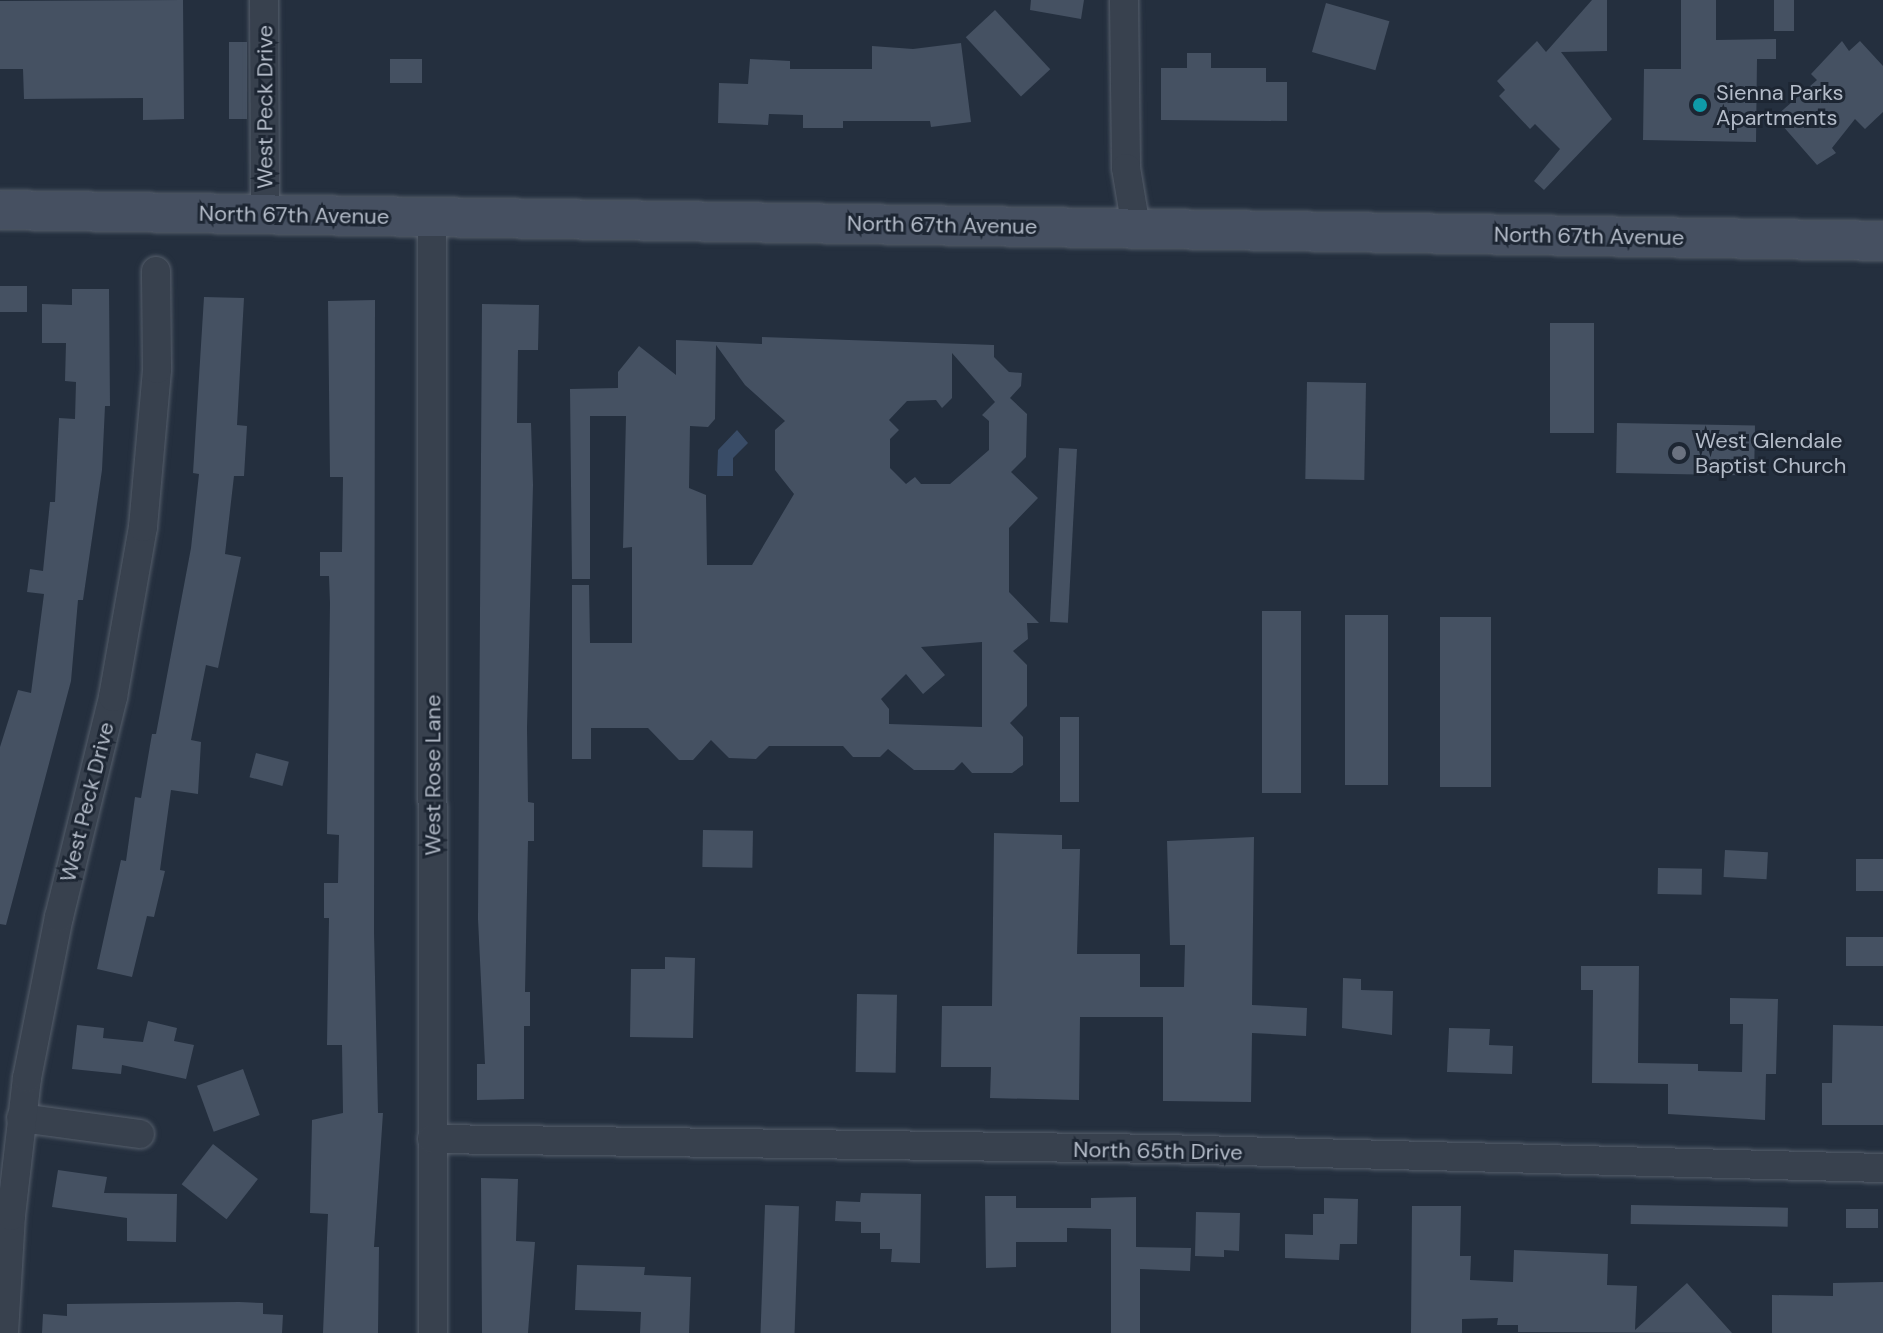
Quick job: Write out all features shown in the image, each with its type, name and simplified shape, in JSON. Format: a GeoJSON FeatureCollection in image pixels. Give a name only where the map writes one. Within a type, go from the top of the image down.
{"type":"FeatureCollection","features":[{"type":"Feature","properties":{"kind":"main road","name":"North 67th Avenue"},"geometry":{"type":"LineString","coordinates":[[0,210],[1883,241]]}},
{"type":"Feature","properties":{"kind":"street","name":"West Peck Drive"},"geometry":{"type":"LineString","coordinates":[[264,0],[265,214]]}},
{"type":"Feature","properties":{"kind":"street"},"geometry":{"type":"LineString","coordinates":[[1124,0],[1126,168],[1136,228]]}},
{"type":"Feature","properties":{"kind":"street","name":"West Rose Lane"},"geometry":{"type":"LineString","coordinates":[[432,217],[433,1333]]}},
{"type":"Feature","properties":{"kind":"street","name":"West Peck Drive"},"geometry":{"type":"LineString","coordinates":[[4,1333],[21,1118],[44,987],[101,755],[134,586],[154,410],[156,271]]}},
{"type":"Feature","properties":{"kind":"street"},"geometry":{"type":"LineString","coordinates":[[21,1118],[140,1134]]}},
{"type":"Feature","properties":{"kind":"street","name":"North 65th Drive"},"geometry":{"type":"LineString","coordinates":[[432,1139],[1155,1149],[1883,1168]]}},
{"type":"Feature","properties":{"kind":"water"},"geometry":{"type":"Polygon","coordinates":[[[737,430],[748,443],[733,458],[733,476],[717,476],[718,450],[737,430]]]}},
{"type":"Feature","properties":{"kind":"building"},"geometry":{"type":"Polygon","coordinates":[[[183,0],[184,119],[143,120],[143,98],[24,99],[23,69],[0,69],[0,1],[183,0]]]}},
{"type":"Feature","properties":{"kind":"building"},"geometry":{"type":"Polygon","coordinates":[[[1031,0],[1084,0],[1081,19],[1030,10],[1031,0]]]}},
{"type":"Feature","properties":{"kind":"building"},"geometry":{"type":"Polygon","coordinates":[[[1592,0],[1607,0],[1607,51],[1561,52],[1612,119],[1544,190],[1534,181],[1560,149],[1535,124],[1530,129],[1499,96],[1505,90],[1497,81],[1537,41],[1546,52],[1592,0]]]}},
{"type":"Feature","properties":{"kind":"building","name":"Sienna Parks Apartments"},"geometry":{"type":"Polygon","coordinates":[[[1681,0],[1716,0],[1716,40],[1776,39],[1776,59],[1757,59],[1756,142],[1643,140],[1644,69],[1681,69],[1681,0]]]}},
{"type":"Feature","properties":{"kind":"building"},"geometry":{"type":"Polygon","coordinates":[[[1774,0],[1794,0],[1794,31],[1774,31],[1774,0]]]}},
{"type":"Feature","properties":{"kind":"building"},"geometry":{"type":"Polygon","coordinates":[[[1326,3],[1389,21],[1375,70],[1312,52],[1326,3]]]}},
{"type":"Feature","properties":{"kind":"building"},"geometry":{"type":"Polygon","coordinates":[[[995,10],[1050,69],[1021,97],[966,37],[995,10]]]}},
{"type":"Feature","properties":{"kind":"building","name":"Sienna Parks Apartments"},"geometry":{"type":"Polygon","coordinates":[[[1842,41],[1849,51],[1860,41],[1883,66],[1883,112],[1865,129],[1855,119],[1832,148],[1836,153],[1817,165],[1775,117],[1817,80],[1811,74],[1842,41]]]}},
{"type":"Feature","properties":{"kind":"building"},"geometry":{"type":"Polygon","coordinates":[[[229,42],[247,42],[247,119],[229,119],[229,42]]]}},
{"type":"Feature","properties":{"kind":"building"},"geometry":{"type":"Polygon","coordinates":[[[961,43],[971,122],[931,127],[930,121],[843,121],[843,128],[803,128],[803,115],[769,114],[768,125],[718,123],[719,83],[748,84],[750,59],[790,61],[790,69],[872,69],[872,46],[913,49],[961,43]]]}},
{"type":"Feature","properties":{"kind":"building"},"geometry":{"type":"Polygon","coordinates":[[[1187,53],[1211,53],[1211,68],[1266,68],[1266,82],[1287,82],[1287,121],[1161,120],[1161,68],[1187,68],[1187,53]]]}},
{"type":"Feature","properties":{"kind":"building"},"geometry":{"type":"Polygon","coordinates":[[[390,59],[422,59],[422,83],[390,83],[390,59]]]}},
{"type":"Feature","properties":{"kind":"building"},"geometry":{"type":"Polygon","coordinates":[[[0,286],[27,286],[27,312],[0,312],[0,286]]]}},
{"type":"Feature","properties":{"kind":"building"},"geometry":{"type":"Polygon","coordinates":[[[72,289],[109,289],[110,406],[105,406],[102,470],[83,600],[78,600],[71,681],[6,925],[0,924],[0,747],[18,690],[31,693],[44,594],[27,592],[30,569],[43,571],[50,502],[55,502],[59,418],[75,419],[76,382],[65,381],[66,343],[42,343],[42,304],[72,305],[72,289]]]}},
{"type":"Feature","properties":{"kind":"building"},"geometry":{"type":"Polygon","coordinates":[[[204,297],[244,298],[237,425],[247,426],[244,476],[234,476],[225,554],[241,557],[218,668],[206,665],[191,740],[201,742],[198,794],[171,790],[160,870],[165,871],[154,917],[147,916],[132,977],[97,969],[121,860],[126,861],[135,797],[141,798],[152,734],[156,734],[191,548],[199,474],[193,473],[204,297]]]}},
{"type":"Feature","properties":{"kind":"building"},"geometry":{"type":"Polygon","coordinates":[[[375,300],[374,932],[378,1113],[383,1113],[374,1247],[379,1247],[378,1333],[323,1333],[328,1214],[310,1213],[312,1120],[343,1113],[342,1045],[327,1045],[329,918],[324,918],[324,883],[338,883],[339,835],[327,834],[330,603],[329,576],[320,576],[320,552],[342,552],[343,477],[330,477],[328,301],[375,300]]]}},
{"type":"Feature","properties":{"kind":"building"},"geometry":{"type":"Polygon","coordinates":[[[482,304],[539,305],[538,350],[518,350],[517,423],[531,423],[533,485],[527,728],[528,802],[534,803],[534,841],[528,841],[525,992],[530,992],[530,1026],[524,1026],[524,1099],[477,1100],[477,1064],[485,1064],[478,919],[482,304]]]}},
{"type":"Feature","properties":{"kind":"building"},"geometry":{"type":"Polygon","coordinates":[[[1550,323],[1594,323],[1594,433],[1550,433],[1550,323]]]}},
{"type":"Feature","properties":{"kind":"building"},"geometry":{"type":"Polygon","coordinates":[[[762,337],[994,345],[994,357],[1009,372],[1022,373],[1021,386],[1010,398],[1027,414],[1026,457],[1011,472],[1038,498],[1009,528],[1009,592],[1039,623],[1027,623],[1028,639],[1013,651],[1027,665],[1027,706],[1010,723],[1023,737],[1023,765],[1012,773],[972,773],[962,762],[954,770],[914,770],[888,749],[880,757],[853,757],[843,746],[769,746],[756,759],[729,758],[711,740],[693,760],[679,760],[648,728],[591,728],[591,759],[572,759],[572,585],[589,585],[590,643],[632,643],[632,547],[623,548],[626,416],[590,416],[590,579],[572,579],[570,389],[618,388],[618,372],[639,346],[676,375],[676,340],[762,344],[762,337]],[[716,345],[715,419],[708,427],[690,426],[689,488],[706,495],[707,565],[752,565],[794,494],[775,470],[775,430],[785,421],[745,385],[716,345]],[[952,353],[952,398],[942,408],[936,400],[907,401],[889,420],[899,430],[890,439],[890,468],[906,484],[915,477],[921,484],[950,484],[989,450],[989,421],[982,415],[995,402],[952,353]],[[982,642],[921,647],[945,675],[923,694],[906,674],[881,699],[889,709],[889,724],[982,727],[982,642]]]}},
{"type":"Feature","properties":{"kind":"building"},"geometry":{"type":"Polygon","coordinates":[[[1307,382],[1366,383],[1364,480],[1305,479],[1307,382]]]}},
{"type":"Feature","properties":{"kind":"building"},"geometry":{"type":"Polygon","coordinates":[[[1617,423],[1755,425],[1754,475],[1616,473],[1617,423]]]}},
{"type":"Feature","properties":{"kind":"building"},"geometry":{"type":"Polygon","coordinates":[[[1059,448],[1077,449],[1068,623],[1050,622],[1059,448]]]}},
{"type":"Feature","properties":{"kind":"building"},"geometry":{"type":"Polygon","coordinates":[[[1262,611],[1301,611],[1301,793],[1262,793],[1262,611]]]}},
{"type":"Feature","properties":{"kind":"building"},"geometry":{"type":"Polygon","coordinates":[[[1345,615],[1388,615],[1388,785],[1345,785],[1345,615]]]}},
{"type":"Feature","properties":{"kind":"building"},"geometry":{"type":"Polygon","coordinates":[[[1440,617],[1491,617],[1491,787],[1440,787],[1440,617]]]}},
{"type":"Feature","properties":{"kind":"building"},"geometry":{"type":"Polygon","coordinates":[[[1060,717],[1079,717],[1079,802],[1060,802],[1060,717]]]}},
{"type":"Feature","properties":{"kind":"building"},"geometry":{"type":"Polygon","coordinates":[[[256,753],[289,762],[282,786],[250,777],[256,753]]]}},
{"type":"Feature","properties":{"kind":"building"},"geometry":{"type":"Polygon","coordinates":[[[703,830],[753,831],[752,868],[702,867],[703,830]]]}},
{"type":"Feature","properties":{"kind":"building"},"geometry":{"type":"Polygon","coordinates":[[[994,833],[1062,835],[1062,849],[1080,849],[1077,954],[1140,954],[1140,987],[1184,987],[1185,945],[1170,945],[1167,841],[1254,837],[1252,1005],[1307,1008],[1306,1036],[1252,1033],[1251,1102],[1163,1101],[1163,1017],[1080,1017],[1079,1100],[990,1098],[991,1067],[941,1067],[942,1006],[992,1006],[994,833]]]}},
{"type":"Feature","properties":{"kind":"building"},"geometry":{"type":"Polygon","coordinates":[[[1725,850],[1768,852],[1767,879],[1724,877],[1725,850]]]}},
{"type":"Feature","properties":{"kind":"building"},"geometry":{"type":"Polygon","coordinates":[[[1856,859],[1883,859],[1883,891],[1856,891],[1856,859]]]}},
{"type":"Feature","properties":{"kind":"building"},"geometry":{"type":"Polygon","coordinates":[[[1658,868],[1702,869],[1702,895],[1658,894],[1658,868]]]}},
{"type":"Feature","properties":{"kind":"building"},"geometry":{"type":"Polygon","coordinates":[[[1846,937],[1883,937],[1883,966],[1846,966],[1846,937]]]}},
{"type":"Feature","properties":{"kind":"building"},"geometry":{"type":"Polygon","coordinates":[[[665,957],[695,958],[693,1038],[630,1037],[631,969],[665,969],[665,957]]]}},
{"type":"Feature","properties":{"kind":"building"},"geometry":{"type":"Polygon","coordinates":[[[1581,966],[1639,966],[1638,1063],[1698,1064],[1698,1071],[1742,1072],[1743,1024],[1730,1024],[1730,998],[1778,999],[1776,1074],[1766,1074],[1765,1120],[1668,1114],[1668,1084],[1592,1083],[1593,990],[1581,990],[1581,966]]]}},
{"type":"Feature","properties":{"kind":"building"},"geometry":{"type":"Polygon","coordinates":[[[1343,978],[1361,979],[1361,990],[1393,991],[1392,1035],[1342,1028],[1343,978]]]}},
{"type":"Feature","properties":{"kind":"building"},"geometry":{"type":"Polygon","coordinates":[[[857,994],[897,995],[896,1073],[856,1072],[857,994]]]}},
{"type":"Feature","properties":{"kind":"building"},"geometry":{"type":"Polygon","coordinates":[[[148,1021],[177,1028],[174,1041],[194,1045],[186,1079],[122,1065],[121,1074],[72,1069],[77,1025],[104,1028],[103,1038],[143,1042],[148,1021]]]}},
{"type":"Feature","properties":{"kind":"building"},"geometry":{"type":"Polygon","coordinates":[[[1833,1025],[1883,1026],[1883,1125],[1822,1125],[1822,1083],[1832,1083],[1833,1025]]]}},
{"type":"Feature","properties":{"kind":"building"},"geometry":{"type":"Polygon","coordinates":[[[1449,1028],[1490,1029],[1489,1045],[1513,1046],[1512,1074],[1447,1072],[1449,1028]]]}},
{"type":"Feature","properties":{"kind":"building"},"geometry":{"type":"Polygon","coordinates":[[[243,1069],[260,1115],[214,1132],[197,1086],[243,1069]]]}},
{"type":"Feature","properties":{"kind":"building"},"geometry":{"type":"Polygon","coordinates":[[[213,1144],[258,1179],[227,1219],[182,1184],[213,1144]]]}},
{"type":"Feature","properties":{"kind":"building"},"geometry":{"type":"Polygon","coordinates":[[[58,1170],[107,1177],[104,1193],[177,1194],[176,1242],[127,1241],[127,1218],[52,1207],[58,1170]]]}},
{"type":"Feature","properties":{"kind":"building"},"geometry":{"type":"Polygon","coordinates":[[[481,1178],[518,1179],[516,1241],[535,1242],[528,1333],[482,1333],[481,1178]]]}},
{"type":"Feature","properties":{"kind":"building"},"geometry":{"type":"Polygon","coordinates":[[[861,1193],[921,1194],[920,1263],[891,1262],[892,1249],[880,1249],[880,1233],[861,1233],[861,1222],[835,1221],[836,1201],[860,1202],[861,1193]]]}},
{"type":"Feature","properties":{"kind":"building"},"geometry":{"type":"Polygon","coordinates":[[[985,1196],[1016,1196],[1016,1208],[1091,1208],[1091,1198],[1136,1197],[1136,1247],[1191,1248],[1190,1271],[1140,1269],[1140,1333],[1111,1333],[1111,1229],[1067,1228],[1067,1242],[1016,1242],[1016,1267],[986,1268],[985,1196]]]}},
{"type":"Feature","properties":{"kind":"building"},"geometry":{"type":"Polygon","coordinates":[[[1324,1198],[1358,1199],[1357,1244],[1340,1244],[1339,1260],[1285,1258],[1285,1234],[1313,1235],[1313,1214],[1324,1214],[1324,1198]]]}},
{"type":"Feature","properties":{"kind":"building"},"geometry":{"type":"Polygon","coordinates":[[[765,1205],[799,1206],[795,1333],[761,1333],[765,1205]]]}},
{"type":"Feature","properties":{"kind":"building"},"geometry":{"type":"Polygon","coordinates":[[[1631,1205],[1788,1208],[1788,1227],[1631,1224],[1631,1205]]]}},
{"type":"Feature","properties":{"kind":"building"},"geometry":{"type":"Polygon","coordinates":[[[1412,1206],[1461,1206],[1460,1256],[1471,1256],[1470,1280],[1513,1282],[1514,1250],[1608,1254],[1607,1285],[1637,1286],[1635,1330],[1687,1283],[1732,1333],[1518,1332],[1518,1325],[1497,1325],[1498,1318],[1462,1319],[1462,1333],[1411,1333],[1412,1206]]]}},
{"type":"Feature","properties":{"kind":"building"},"geometry":{"type":"Polygon","coordinates":[[[1846,1209],[1878,1209],[1878,1228],[1846,1228],[1846,1209]]]}},
{"type":"Feature","properties":{"kind":"building"},"geometry":{"type":"Polygon","coordinates":[[[1196,1212],[1240,1213],[1239,1251],[1224,1250],[1224,1257],[1195,1256],[1196,1212]]]}},
{"type":"Feature","properties":{"kind":"building"},"geometry":{"type":"Polygon","coordinates":[[[577,1265],[645,1267],[644,1275],[691,1277],[689,1333],[640,1333],[641,1312],[575,1310],[577,1265]]]}},
{"type":"Feature","properties":{"kind":"building"},"geometry":{"type":"Polygon","coordinates":[[[1883,1282],[1883,1333],[1772,1333],[1772,1295],[1833,1296],[1833,1283],[1883,1282]]]}},
{"type":"Feature","properties":{"kind":"building"},"geometry":{"type":"Polygon","coordinates":[[[263,1303],[263,1314],[283,1315],[282,1333],[42,1333],[43,1314],[67,1316],[67,1304],[263,1303]]]}},
{"type":"Feature","properties":{"kind":"place","name":"Sienna Parks Apartments"},"geometry":{"type":"Point","coordinates":[1700,105]}},
{"type":"Feature","properties":{"kind":"place","name":"West Glendale Baptist Church"},"geometry":{"type":"Point","coordinates":[1679,453]}}]}
